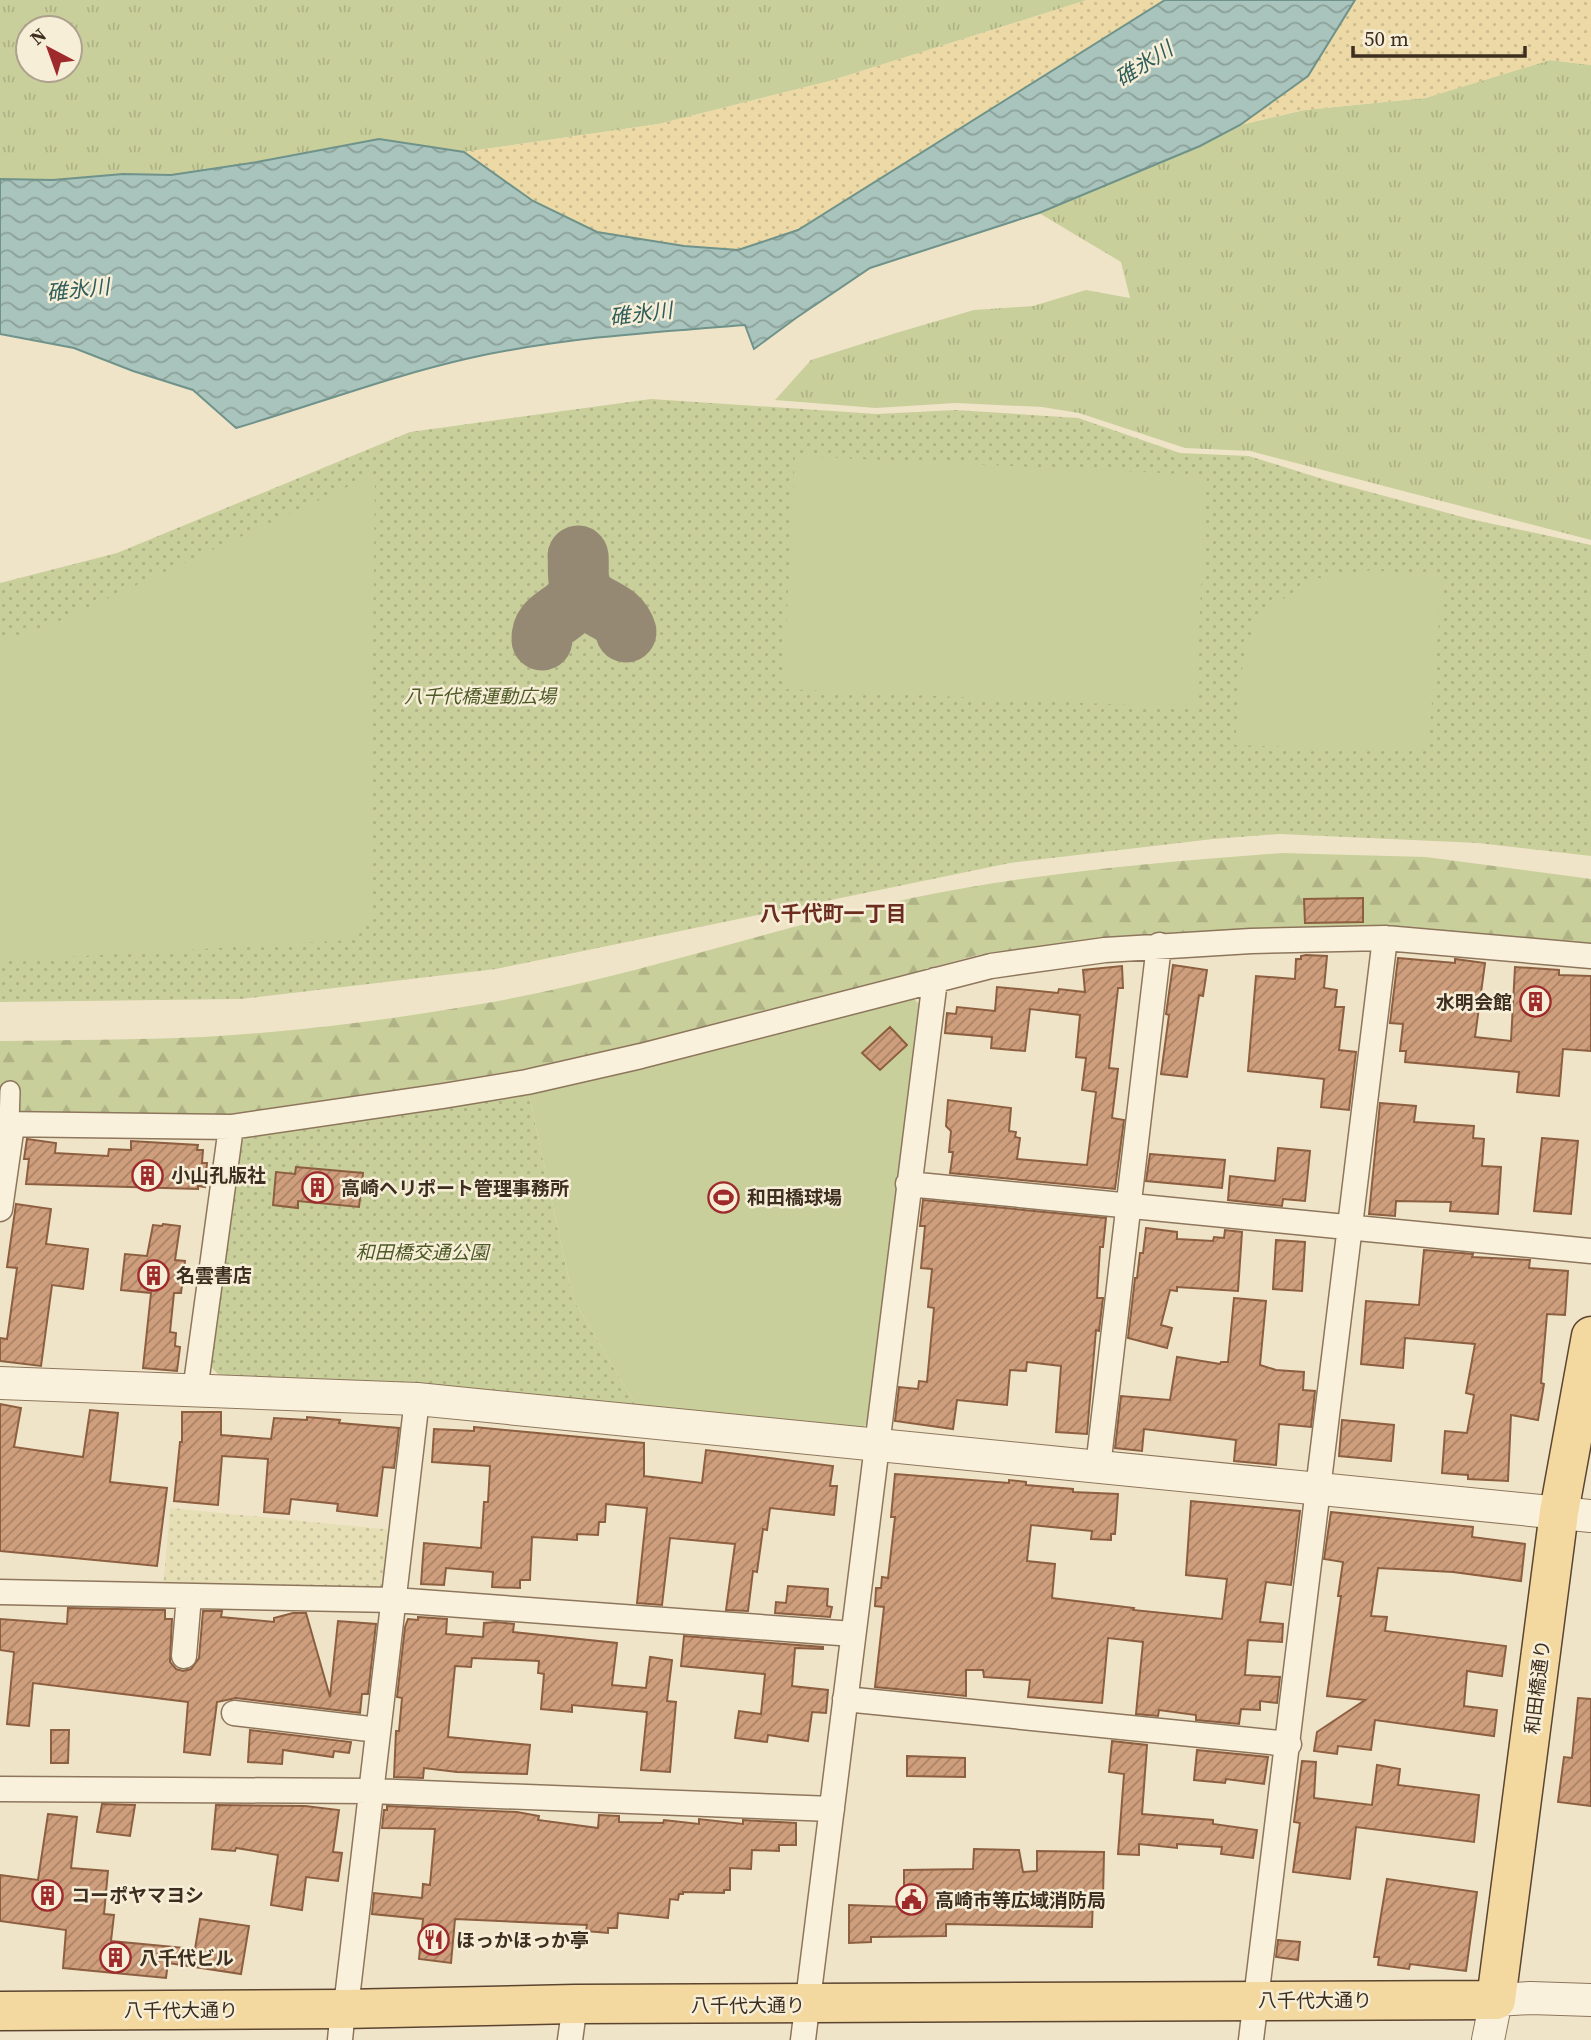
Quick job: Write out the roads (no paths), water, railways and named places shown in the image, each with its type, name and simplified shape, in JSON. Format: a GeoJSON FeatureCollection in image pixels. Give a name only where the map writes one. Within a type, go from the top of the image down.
{"type":"FeatureCollection","features":[{"type":"Feature","properties":{"kind":"main road","name":"和田橋通り"},"geometry":{"type":"LineString","coordinates":[[1496,2000],[1575,1514],[1591,1336]]}},
{"type":"Feature","properties":{"kind":"main road","name":"八千代大通り"},"geometry":{"type":"LineString","coordinates":[[0,2011],[342,2024],[805,2022],[1255,2000],[1496,2000]]}},
{"type":"Feature","properties":{"kind":"street"},"geometry":{"type":"LineString","coordinates":[[1251,2040],[1385,938]]}},
{"type":"Feature","properties":{"kind":"street"},"geometry":{"type":"LineString","coordinates":[[7,1124],[231,1127],[305,1117],[527,1082],[710,1039],[991,966],[1159,945],[1385,938],[1591,956]]}},
{"type":"Feature","properties":{"kind":"street"},"geometry":{"type":"LineString","coordinates":[[1098,1467],[1159,945]]}},
{"type":"Feature","properties":{"kind":"street"},"geometry":{"type":"LineString","coordinates":[[805,2022],[934,980]]}},
{"type":"Feature","properties":{"kind":"street"},"geometry":{"type":"LineString","coordinates":[[0,1209],[10,1091]]}},
{"type":"Feature","properties":{"kind":"street"},"geometry":{"type":"LineString","coordinates":[[195,1391],[231,1127]]}},
{"type":"Feature","properties":{"kind":"street"},"geometry":{"type":"LineString","coordinates":[[908,1184],[1591,1251]]}},
{"type":"Feature","properties":{"kind":"street"},"geometry":{"type":"LineString","coordinates":[[0,1383],[417,1399],[1575,1514]]}},
{"type":"Feature","properties":{"kind":"street"},"geometry":{"type":"LineString","coordinates":[[342,2024],[417,1399]]}},
{"type":"Feature","properties":{"kind":"street"},"geometry":{"type":"LineString","coordinates":[[0,1592],[394,1600],[853,1634]]}},
{"type":"Feature","properties":{"kind":"street"},"geometry":{"type":"LineString","coordinates":[[184,1656],[189,1596]]}},
{"type":"Feature","properties":{"kind":"street"},"geometry":{"type":"LineString","coordinates":[[845,1699],[1289,1744]]}},
{"type":"Feature","properties":{"kind":"street"},"geometry":{"type":"LineString","coordinates":[[234,1713],[378,1730]]}},
{"type":"Feature","properties":{"kind":"street"},"geometry":{"type":"LineString","coordinates":[[0,1789],[371,1791],[832,1809]]}},
{"type":"Feature","properties":{"kind":"street"},"geometry":{"type":"LineString","coordinates":[[1496,2000],[1591,2000]]}},
{"type":"Feature","properties":{"kind":"street","name":"和田橋通り"},"geometry":{"type":"LineString","coordinates":[[1488,2040],[1496,2000]]}},
{"type":"Feature","properties":{"kind":"water","name":"碓氷川"},"geometry":{"type":"Polygon","coordinates":[[[1165,0],[1355,0],[1308,76],[1240,125],[1200,146],[1039,213],[870,268],[754,349],[745,325],[538,345],[440,365],[236,428],[193,390],[74,348],[0,334],[0,179],[53,180],[123,174],[171,175],[379,139],[464,152],[533,201],[597,232],[684,246],[738,250],[798,230],[1165,0]]]}},
{"type":"Feature","properties":{"kind":"place","name":"水明会館"},"geometry":{"type":"Point","coordinates":[1535,1002]}},
{"type":"Feature","properties":{"kind":"place","name":"小山孔版社"},"geometry":{"type":"Point","coordinates":[148,1175]}},
{"type":"Feature","properties":{"kind":"place","name":"高崎ヘリポート管理事務所"},"geometry":{"type":"Point","coordinates":[318,1188]}},
{"type":"Feature","properties":{"kind":"place","name":"和田橋球場"},"geometry":{"type":"Point","coordinates":[724,1197]}},
{"type":"Feature","properties":{"kind":"place","name":"名雲書店"},"geometry":{"type":"Point","coordinates":[153,1275]}},
{"type":"Feature","properties":{"kind":"place","name":"コーポヤマヨシ"},"geometry":{"type":"Point","coordinates":[48,1895]}},
{"type":"Feature","properties":{"kind":"place","name":"高崎市等広域消防局"},"geometry":{"type":"Point","coordinates":[912,1900]}},
{"type":"Feature","properties":{"kind":"place","name":"ほっかほっか亭"},"geometry":{"type":"Point","coordinates":[433,1940]}},
{"type":"Feature","properties":{"kind":"place","name":"八千代ビル"},"geometry":{"type":"Point","coordinates":[116,1958]}},
{"type":"Feature","properties":{"kind":"district","name":"八千代町一丁目"},"geometry":{"type":"Point","coordinates":[833,914]}},
{"type":"Feature","properties":{"kind":"park label","name":"八千代橋運動広場"},"geometry":{"type":"Point","coordinates":[480,696]}},
{"type":"Feature","properties":{"kind":"park label","name":"和田橋交通公園"},"geometry":{"type":"Point","coordinates":[422,1252]}}]}
